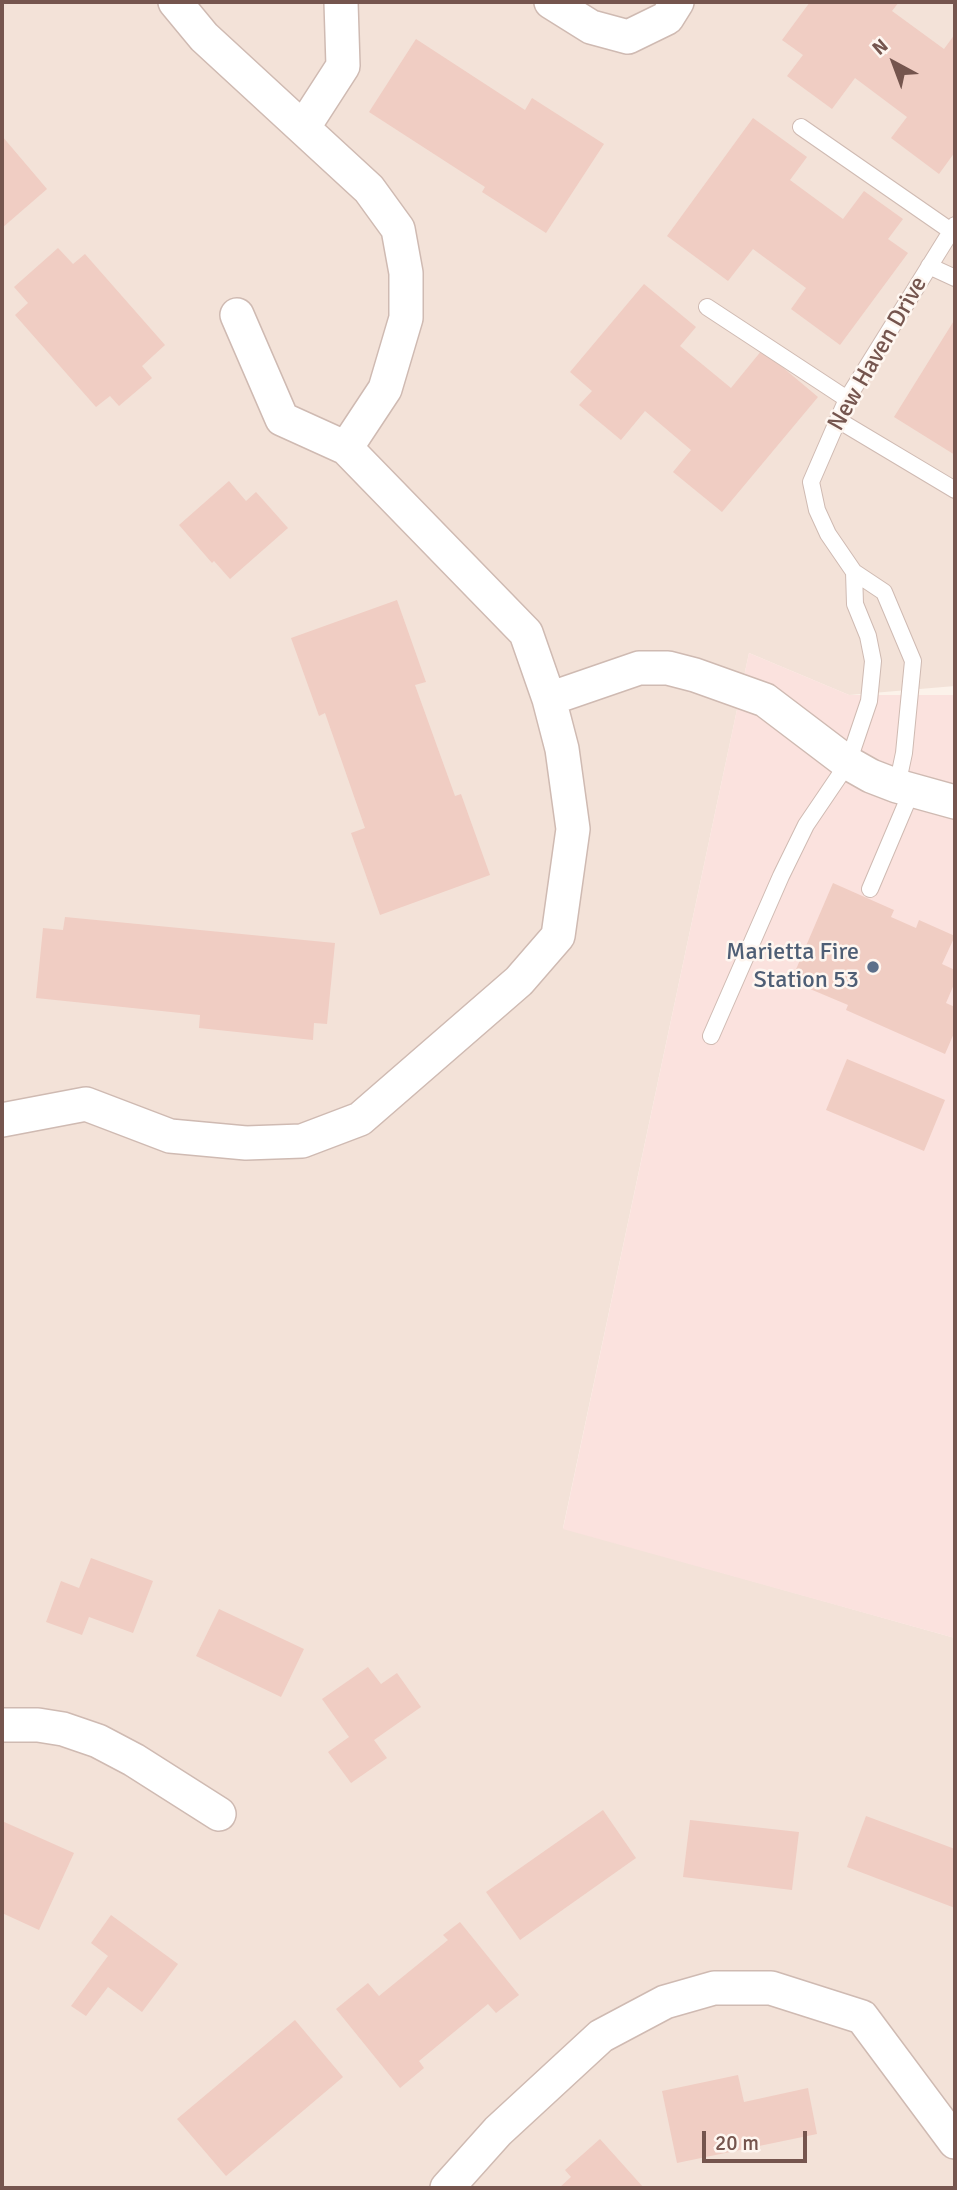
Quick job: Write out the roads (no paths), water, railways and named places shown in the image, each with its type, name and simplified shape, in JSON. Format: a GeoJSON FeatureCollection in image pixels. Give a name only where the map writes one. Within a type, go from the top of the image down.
{"type":"FeatureCollection","features":[{"type":"Feature","properties":{"kind":"street"},"geometry":{"type":"LineString","coordinates":[[175,2],[204,37],[369,190],[398,229],[407,273],[406,318],[385,390],[346,448]]}},
{"type":"Feature","properties":{"kind":"street"},"geometry":{"type":"LineString","coordinates":[[303,128],[343,66],[341,2]]}},
{"type":"Feature","properties":{"kind":"street"},"geometry":{"type":"LineString","coordinates":[[551,2],[591,27],[628,37],[667,18],[677,2]]}},
{"type":"Feature","properties":{"kind":"street"},"geometry":{"type":"LineString","coordinates":[[2,1120],[86,1104],[170,1136],[246,1143],[302,1141],[359,1119],[519,981],[558,936],[573,829],[562,749],[549,699],[526,633],[346,448],[282,419],[237,315]]}},
{"type":"Feature","properties":{"kind":"street"},"geometry":{"type":"LineString","coordinates":[[549,699],[639,668],[668,668],[765,700],[848,763],[871,776],[955,802]]}},
{"type":"Feature","properties":{"kind":"street"},"geometry":{"type":"LineString","coordinates":[[2,1725],[38,1725],[63,1729],[98,1741],[134,1760],[219,1814]]}},
{"type":"Feature","properties":{"kind":"street"},"geometry":{"type":"LineString","coordinates":[[447,2188],[498,2131],[601,2036],[665,2002],[714,1987],[771,1988],[862,2017],[955,2142]]}},
{"type":"Feature","properties":{"kind":"lane"},"geometry":{"type":"LineString","coordinates":[[801,127],[953,228]]}},
{"type":"Feature","properties":{"kind":"lane","name":"New Haven Drive"},"geometry":{"type":"LineString","coordinates":[[854,572],[828,534],[817,510],[811,482],[847,400],[953,228]]}},
{"type":"Feature","properties":{"kind":"lane"},"geometry":{"type":"LineString","coordinates":[[929,266],[955,278]]}},
{"type":"Feature","properties":{"kind":"lane"},"geometry":{"type":"LineString","coordinates":[[707,307],[847,400]]}},
{"type":"Feature","properties":{"kind":"lane"},"geometry":{"type":"LineString","coordinates":[[838,420],[955,490]]}},
{"type":"Feature","properties":{"kind":"lane"},"geometry":{"type":"LineString","coordinates":[[711,1036],[806,825],[848,763],[869,701],[873,661],[868,636],[855,604],[854,572]]}},
{"type":"Feature","properties":{"kind":"lane"},"geometry":{"type":"LineString","coordinates":[[854,572],[884,592],[913,661],[904,788],[870,889]]}},
{"type":"Feature","properties":{"kind":"place","name":"Marietta Fire Station 53"},"geometry":{"type":"Point","coordinates":[873,967]}}]}
